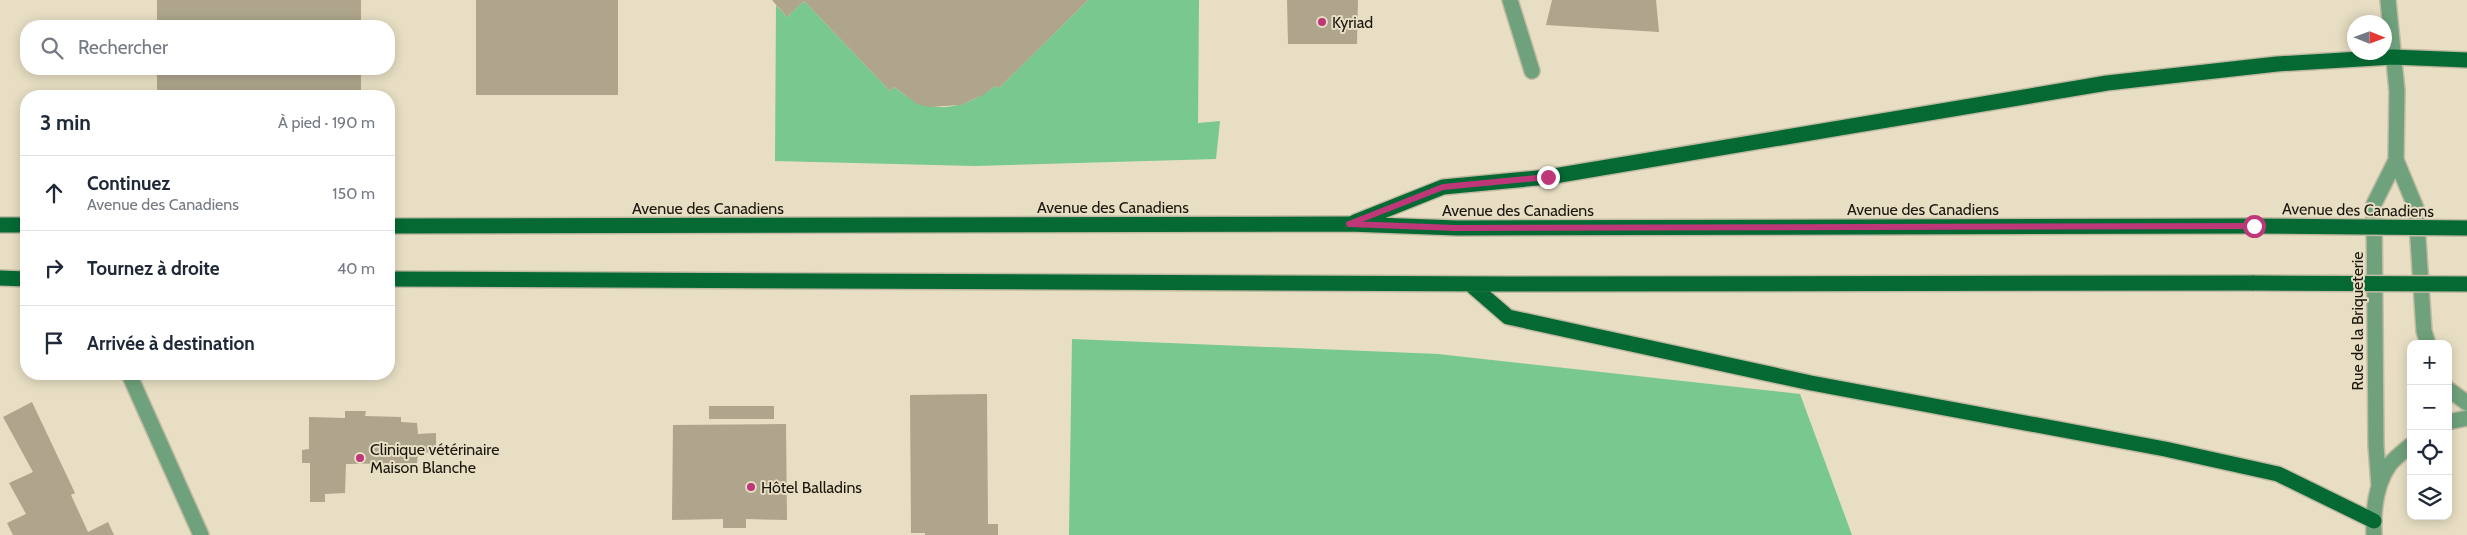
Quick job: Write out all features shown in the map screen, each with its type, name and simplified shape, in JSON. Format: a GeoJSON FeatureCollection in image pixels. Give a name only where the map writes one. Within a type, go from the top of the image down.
{"type":"FeatureCollection","features":[{"type":"Feature","properties":{"kind":"main road"},"geometry":{"type":"LineString","coordinates":[[1349,224],[1443,187],[1548,177],[2107,83],[2276,64],[2393,56],[2467,60]]}},
{"type":"Feature","properties":{"kind":"main road","name":"Avenue des Canadiens"},"geometry":{"type":"LineString","coordinates":[[395,226],[1349,224],[1456,228],[2254,226],[2467,228]]}},
{"type":"Feature","properties":{"kind":"main road"},"geometry":{"type":"LineString","coordinates":[[0,225],[20,225]]}},
{"type":"Feature","properties":{"kind":"main road"},"geometry":{"type":"LineString","coordinates":[[0,278],[20,279]]}},
{"type":"Feature","properties":{"kind":"main road"},"geometry":{"type":"LineString","coordinates":[[395,279],[1470,284],[2467,284]]}},
{"type":"Feature","properties":{"kind":"main road"},"geometry":{"type":"LineString","coordinates":[[1470,284],[1508,318],[1811,382],[2165,449],[2278,474],[2374,528]]}},
{"type":"Feature","properties":{"kind":"street"},"geometry":{"type":"LineString","coordinates":[[1510,0],[1532,72]]}},
{"type":"Feature","properties":{"kind":"street","name":"Rue de la Briqueterie"},"geometry":{"type":"LineString","coordinates":[[2388,0],[2397,91],[2396,160],[2416,208],[2424,331],[2427,340]]}},
{"type":"Feature","properties":{"kind":"street","name":"Rue de la Briqueterie"},"geometry":{"type":"LineString","coordinates":[[2379,486],[2376,445],[2374,204],[2396,160]]}},
{"type":"Feature","properties":{"kind":"street"},"geometry":{"type":"LineString","coordinates":[[134,380],[201,535]]}},
{"type":"Feature","properties":{"kind":"street"},"geometry":{"type":"LineString","coordinates":[[2452,392],[2467,403]]}},
{"type":"Feature","properties":{"kind":"street"},"geometry":{"type":"LineString","coordinates":[[2452,421],[2467,418]]}},
{"type":"Feature","properties":{"kind":"street"},"geometry":{"type":"LineString","coordinates":[[2374,528],[2379,486],[2390,464],[2407,449]]}},
{"type":"Feature","properties":{"kind":"green space"},"geometry":{"type":"Polygon","coordinates":[[[1088,0],[1199,0],[1198,123],[1220,121],[1216,159],[975,166],[775,161],[776,5],[787,17],[804,1],[890,91],[894,87],[919,103],[944,107],[970,101],[995,86],[999,88],[1088,0]]]}},
{"type":"Feature","properties":{"kind":"green space"},"geometry":{"type":"Polygon","coordinates":[[[1072,339],[1438,354],[1800,394],[1852,535],[1069,535],[1072,339]]]}},
{"type":"Feature","properties":{"kind":"building"},"geometry":{"type":"Polygon","coordinates":[[[157,0],[361,0],[361,20],[157,20],[157,0]]]}},
{"type":"Feature","properties":{"kind":"building"},"geometry":{"type":"Polygon","coordinates":[[[476,0],[618,0],[618,95],[476,95],[476,0]]]}},
{"type":"Feature","properties":{"kind":"building"},"geometry":{"type":"Polygon","coordinates":[[[772,0],[1088,0],[999,88],[995,86],[983,95],[961,105],[930,107],[917,104],[894,87],[890,91],[804,1],[787,17],[772,0]]]}},
{"type":"Feature","properties":{"kind":"building","name":"Kyriad"},"geometry":{"type":"Polygon","coordinates":[[[1287,0],[1358,0],[1357,44],[1288,44],[1287,0]]]}},
{"type":"Feature","properties":{"kind":"building"},"geometry":{"type":"Polygon","coordinates":[[[1552,0],[1656,0],[1659,32],[1546,25],[1552,0]]]}},
{"type":"Feature","properties":{"kind":"building"},"geometry":{"type":"Polygon","coordinates":[[[157,75],[361,75],[361,90],[157,90],[157,75]]]}},
{"type":"Feature","properties":{"kind":"building"},"geometry":{"type":"Polygon","coordinates":[[[987,394],[988,524],[998,524],[998,535],[925,535],[925,533],[911,533],[910,395],[987,394]]]}},
{"type":"Feature","properties":{"kind":"building"},"geometry":{"type":"Polygon","coordinates":[[[32,402],[75,493],[71,495],[88,532],[108,522],[114,535],[13,535],[7,523],[26,514],[9,483],[33,472],[3,417],[32,402]]]}},
{"type":"Feature","properties":{"kind":"building"},"geometry":{"type":"Polygon","coordinates":[[[709,406],[774,406],[774,419],[709,419],[709,406]]]}},
{"type":"Feature","properties":{"kind":"building","name":"Clinique vétérinaire Maison Blanche"},"geometry":{"type":"Polygon","coordinates":[[[345,411],[366,411],[365,416],[401,417],[401,422],[417,423],[418,434],[436,433],[436,452],[418,453],[417,463],[346,464],[345,493],[325,494],[325,502],[310,502],[310,463],[302,463],[302,450],[309,449],[309,417],[345,418],[345,411]]]}},
{"type":"Feature","properties":{"kind":"building"},"geometry":{"type":"Polygon","coordinates":[[[786,424],[787,520],[746,519],[746,528],[723,528],[723,519],[672,520],[673,425],[786,424]]]}},
{"type":"Feature","properties":{"kind":"place","name":"Kyriad"},"geometry":{"type":"Point","coordinates":[1322,22]}},
{"type":"Feature","properties":{"kind":"place","name":"Clinique vétérinaire Maison Blanche"},"geometry":{"type":"Point","coordinates":[360,458]}},
{"type":"Feature","properties":{"kind":"place","name":"Hôtel Balladins"},"geometry":{"type":"Point","coordinates":[751,487]}},
{"type":"Feature","properties":{"kind":"route"},"geometry":{"type":"LineString","coordinates":[[1548,177],[1443,187],[1349,224],[1456,228],[2254,226]]}}]}
